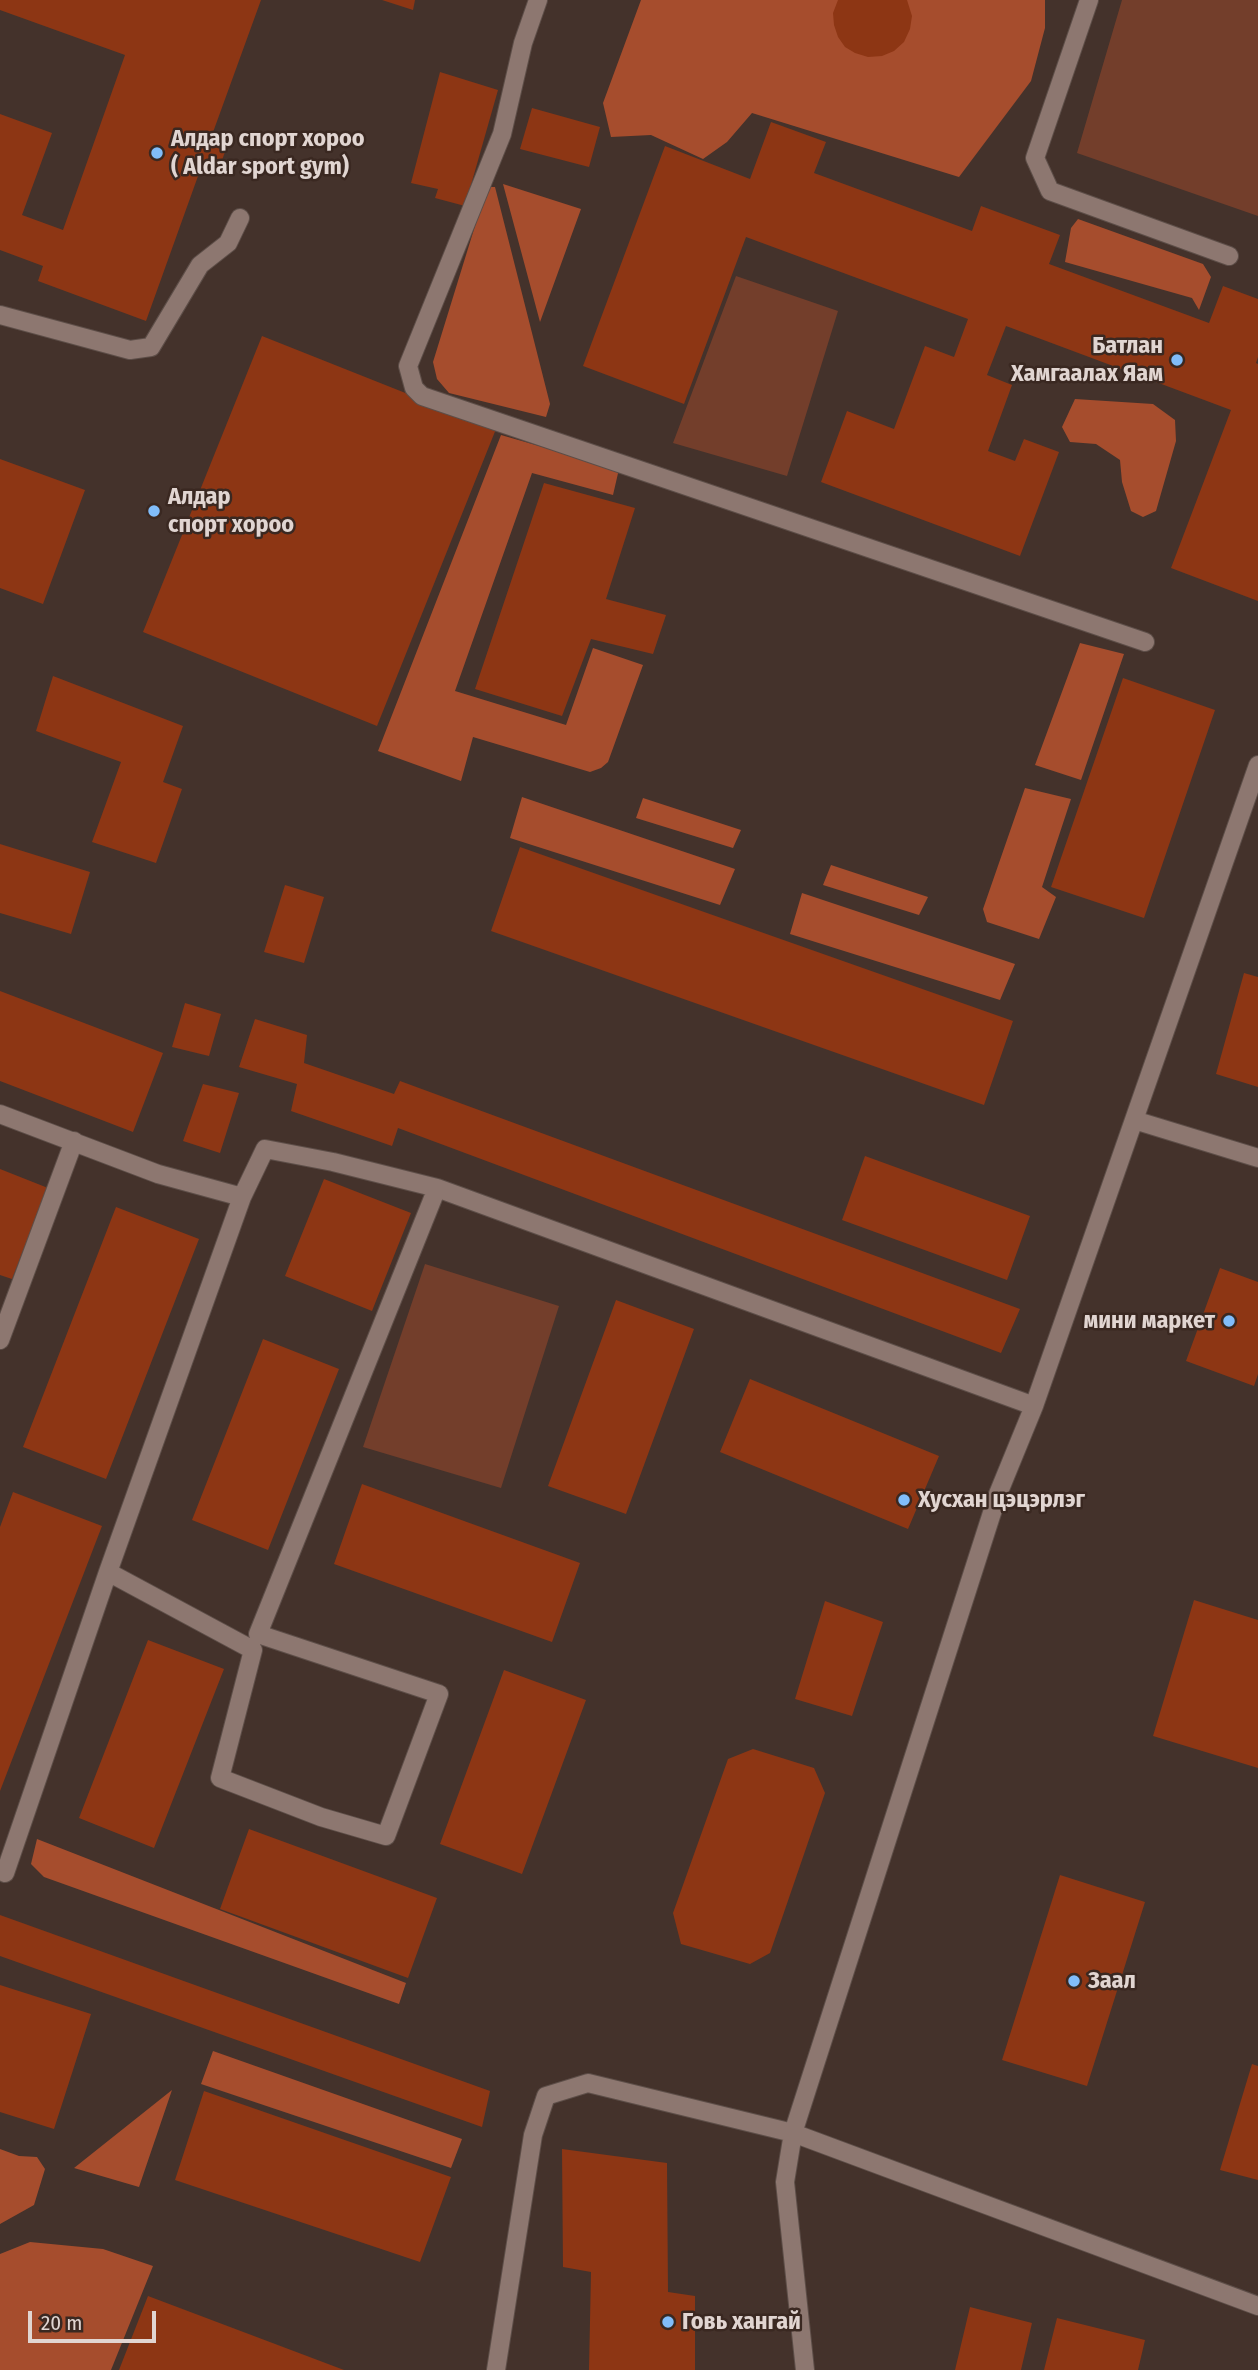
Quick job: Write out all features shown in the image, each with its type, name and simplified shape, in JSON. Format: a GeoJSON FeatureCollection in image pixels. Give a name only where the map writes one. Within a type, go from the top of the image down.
{"type":"FeatureCollection","features":[{"type":"Feature","properties":{"kind":"street"},"geometry":{"type":"LineString","coordinates":[[538,0],[523,43],[502,134],[408,366],[414,388],[422,396],[1145,642]]}},
{"type":"Feature","properties":{"kind":"street"},"geometry":{"type":"LineString","coordinates":[[1089,0],[1035,158],[1050,191],[1229,256]]}},
{"type":"Feature","properties":{"kind":"street"},"geometry":{"type":"LineString","coordinates":[[0,315],[130,350],[151,347],[200,265],[228,243],[240,218]]}},
{"type":"Feature","properties":{"kind":"street"},"geometry":{"type":"LineString","coordinates":[[805,2370],[785,2182],[793,2133],[998,1494],[1034,1406],[1258,765]]}},
{"type":"Feature","properties":{"kind":"street"},"geometry":{"type":"LineString","coordinates":[[0,1114],[158,1174],[242,1197]]}},
{"type":"Feature","properties":{"kind":"street"},"geometry":{"type":"LineString","coordinates":[[1134,1120],[1258,1158]]}},
{"type":"Feature","properties":{"kind":"street"},"geometry":{"type":"LineString","coordinates":[[0,1340],[74,1141]]}},
{"type":"Feature","properties":{"kind":"street"},"geometry":{"type":"LineString","coordinates":[[5,1873],[242,1197],[265,1149],[333,1162],[437,1188],[1034,1406]]}},
{"type":"Feature","properties":{"kind":"street"},"geometry":{"type":"LineString","coordinates":[[108,1573],[253,1650],[220,1778],[321,1817],[386,1836],[439,1694],[258,1634],[437,1188]]}},
{"type":"Feature","properties":{"kind":"street"},"geometry":{"type":"LineString","coordinates":[[496,2370],[533,2135],[546,2096],[587,2083],[793,2133],[1258,2306]]}},
{"type":"Feature","properties":{"kind":"shaded area"},"geometry":{"type":"Polygon","coordinates":[[[641,0],[1045,0],[1045,28],[1031,81],[959,177],[752,113],[727,142],[703,159],[651,135],[611,137],[603,103],[641,0]]]}},
{"type":"Feature","properties":{"kind":"shaded area"},"geometry":{"type":"Polygon","coordinates":[[[1122,0],[1258,0],[1258,216],[1077,153],[1122,0]]]}},
{"type":"Feature","properties":{"kind":"shaded area"},"geometry":{"type":"Polygon","coordinates":[[[503,184],[581,209],[540,322],[503,184]]]}},
{"type":"Feature","properties":{"kind":"shaded area"},"geometry":{"type":"Polygon","coordinates":[[[487,187],[495,187],[550,404],[546,417],[449,393],[437,379],[433,362],[487,187]]]}},
{"type":"Feature","properties":{"kind":"shaded area"},"geometry":{"type":"Polygon","coordinates":[[[1078,219],[1203,264],[1211,277],[1199,310],[1192,298],[1065,262],[1071,228],[1078,219]]]}},
{"type":"Feature","properties":{"kind":"shaded area"},"geometry":{"type":"Polygon","coordinates":[[[736,276],[838,311],[787,476],[673,443],[736,276]]]}},
{"type":"Feature","properties":{"kind":"shaded area"},"geometry":{"type":"Polygon","coordinates":[[[1075,399],[1153,404],[1175,420],[1176,441],[1156,511],[1143,517],[1131,511],[1122,482],[1120,460],[1096,444],[1070,442],[1062,427],[1075,399]]]}},
{"type":"Feature","properties":{"kind":"shaded area"},"geometry":{"type":"Polygon","coordinates":[[[501,435],[619,469],[613,495],[532,473],[455,691],[566,725],[593,648],[643,665],[608,762],[590,772],[473,737],[461,781],[378,751],[501,435]]]}},
{"type":"Feature","properties":{"kind":"shaded area"},"geometry":{"type":"Polygon","coordinates":[[[1080,643],[1124,654],[1081,780],[1035,765],[1080,643]]]}},
{"type":"Feature","properties":{"kind":"shaded area"},"geometry":{"type":"Polygon","coordinates":[[[1025,788],[1071,799],[1042,887],[1056,897],[1039,939],[987,922],[983,909],[1025,788]]]}},
{"type":"Feature","properties":{"kind":"shaded area"},"geometry":{"type":"Polygon","coordinates":[[[522,797],[735,869],[720,905],[510,838],[522,797]]]}},
{"type":"Feature","properties":{"kind":"shaded area"},"geometry":{"type":"Polygon","coordinates":[[[643,798],[741,830],[733,848],[636,818],[643,798]]]}},
{"type":"Feature","properties":{"kind":"shaded area"},"geometry":{"type":"Polygon","coordinates":[[[831,865],[928,897],[919,915],[823,885],[831,865]]]}},
{"type":"Feature","properties":{"kind":"shaded area"},"geometry":{"type":"Polygon","coordinates":[[[802,893],[1015,964],[1000,1000],[790,934],[802,893]]]}},
{"type":"Feature","properties":{"kind":"shaded area"},"geometry":{"type":"Polygon","coordinates":[[[425,1264],[559,1306],[501,1488],[363,1447],[425,1264]]]}},
{"type":"Feature","properties":{"kind":"shaded area"},"geometry":{"type":"Polygon","coordinates":[[[37,1839],[406,1983],[399,2004],[44,1877],[31,1864],[37,1839]]]}},
{"type":"Feature","properties":{"kind":"shaded area"},"geometry":{"type":"Polygon","coordinates":[[[213,2051],[462,2139],[451,2168],[201,2084],[213,2051]]]}},
{"type":"Feature","properties":{"kind":"shaded area"},"geometry":{"type":"Polygon","coordinates":[[[172,2090],[139,2187],[74,2168],[172,2090]]]}},
{"type":"Feature","properties":{"kind":"shaded area"},"geometry":{"type":"Polygon","coordinates":[[[0,2149],[19,2156],[37,2157],[45,2169],[34,2205],[0,2224],[0,2149]]]}},
{"type":"Feature","properties":{"kind":"shaded area"},"geometry":{"type":"Polygon","coordinates":[[[30,2242],[103,2249],[153,2266],[111,2370],[0,2370],[0,2254],[30,2242]]]}},
{"type":"Feature","properties":{"kind":"building","name":"Алдар спорт хороо ( Aldar sport gym)"},"geometry":{"type":"Polygon","coordinates":[[[0,0],[261,0],[212,135],[229,141],[218,171],[202,165],[146,321],[38,281],[43,266],[0,250],[0,114],[52,133],[22,215],[63,230],[125,55],[0,10],[0,0]]]}},
{"type":"Feature","properties":{"kind":"building"},"geometry":{"type":"Polygon","coordinates":[[[382,0],[415,0],[413,10],[382,0]]]}},
{"type":"Feature","properties":{"kind":"building"},"geometry":{"type":"Polygon","coordinates":[[[838,0],[907,0],[912,16],[904,42],[894,51],[882,56],[868,57],[845,47],[834,25],[833,13],[838,0]]]}},
{"type":"Feature","properties":{"kind":"building"},"geometry":{"type":"Polygon","coordinates":[[[440,72],[498,90],[465,206],[435,198],[438,189],[411,183],[440,72]]]}},
{"type":"Feature","properties":{"kind":"building"},"geometry":{"type":"Polygon","coordinates":[[[532,108],[600,127],[589,167],[520,149],[532,108]]]}},
{"type":"Feature","properties":{"kind":"building","name":"Батлан Хамгаалах Яам"},"geometry":{"type":"Polygon","coordinates":[[[771,122],[826,142],[814,173],[972,231],[981,206],[1060,235],[1049,264],[1209,323],[1223,286],[1258,299],[1258,601],[1171,568],[1231,410],[1006,326],[987,375],[1012,385],[988,451],[1015,461],[1024,439],[1059,452],[1020,556],[821,482],[847,411],[894,429],[925,346],[954,357],[968,319],[746,237],[684,404],[583,366],[665,146],[750,179],[771,122]]]}},
{"type":"Feature","properties":{"kind":"building"},"geometry":{"type":"Polygon","coordinates":[[[262,336],[496,429],[377,726],[143,632],[262,336]]]}},
{"type":"Feature","properties":{"kind":"building"},"geometry":{"type":"Polygon","coordinates":[[[0,459],[85,490],[43,604],[0,588],[0,459]]]}},
{"type":"Feature","properties":{"kind":"building"},"geometry":{"type":"Polygon","coordinates":[[[544,483],[635,508],[606,599],[666,615],[653,654],[591,639],[562,716],[475,689],[544,483]]]}},
{"type":"Feature","properties":{"kind":"building"},"geometry":{"type":"Polygon","coordinates":[[[53,676],[183,726],[163,782],[182,789],[156,863],[92,842],[121,762],[36,731],[53,676]]]}},
{"type":"Feature","properties":{"kind":"building"},"geometry":{"type":"Polygon","coordinates":[[[1123,678],[1215,710],[1144,918],[1051,887],[1123,678]]]}},
{"type":"Feature","properties":{"kind":"building"},"geometry":{"type":"Polygon","coordinates":[[[0,844],[90,872],[71,934],[0,913],[0,844]]]}},
{"type":"Feature","properties":{"kind":"building"},"geometry":{"type":"Polygon","coordinates":[[[520,847],[1013,1021],[984,1105],[491,931],[520,847]]]}},
{"type":"Feature","properties":{"kind":"building"},"geometry":{"type":"Polygon","coordinates":[[[285,885],[324,897],[304,963],[264,952],[285,885]]]}},
{"type":"Feature","properties":{"kind":"building"},"geometry":{"type":"Polygon","coordinates":[[[1244,973],[1258,977],[1258,1087],[1216,1074],[1244,973]]]}},
{"type":"Feature","properties":{"kind":"building"},"geometry":{"type":"Polygon","coordinates":[[[0,991],[163,1053],[133,1132],[0,1081],[0,991]]]}},
{"type":"Feature","properties":{"kind":"building"},"geometry":{"type":"Polygon","coordinates":[[[185,1003],[221,1014],[209,1056],[172,1047],[185,1003]]]}},
{"type":"Feature","properties":{"kind":"building"},"geometry":{"type":"Polygon","coordinates":[[[255,1019],[307,1035],[304,1063],[394,1094],[400,1081],[1020,1309],[1001,1353],[398,1128],[392,1146],[291,1111],[297,1084],[239,1067],[255,1019]]]}},
{"type":"Feature","properties":{"kind":"building"},"geometry":{"type":"Polygon","coordinates":[[[203,1084],[239,1093],[220,1153],[183,1141],[203,1084]]]}},
{"type":"Feature","properties":{"kind":"building"},"geometry":{"type":"Polygon","coordinates":[[[865,1156],[1030,1216],[1007,1280],[842,1220],[865,1156]]]}},
{"type":"Feature","properties":{"kind":"building"},"geometry":{"type":"Polygon","coordinates":[[[0,1169],[48,1188],[12,1279],[0,1275],[0,1169]]]}},
{"type":"Feature","properties":{"kind":"building"},"geometry":{"type":"Polygon","coordinates":[[[324,1179],[411,1213],[372,1311],[285,1276],[324,1179]]]}},
{"type":"Feature","properties":{"kind":"building"},"geometry":{"type":"Polygon","coordinates":[[[116,1207],[199,1239],[106,1479],[23,1447],[116,1207]]]}},
{"type":"Feature","properties":{"kind":"building","name":"мини маркет"},"geometry":{"type":"Polygon","coordinates":[[[1220,1268],[1258,1282],[1258,1374],[1254,1386],[1186,1361],[1220,1268]]]}},
{"type":"Feature","properties":{"kind":"building"},"geometry":{"type":"Polygon","coordinates":[[[616,1300],[694,1329],[626,1514],[548,1486],[616,1300]]]}},
{"type":"Feature","properties":{"kind":"building"},"geometry":{"type":"Polygon","coordinates":[[[263,1339],[339,1369],[268,1550],[192,1520],[263,1339]]]}},
{"type":"Feature","properties":{"kind":"building"},"geometry":{"type":"Polygon","coordinates":[[[750,1379],[939,1456],[908,1529],[720,1452],[750,1379]]]}},
{"type":"Feature","properties":{"kind":"building"},"geometry":{"type":"Polygon","coordinates":[[[362,1484],[580,1563],[552,1642],[334,1564],[362,1484]]]}},
{"type":"Feature","properties":{"kind":"building"},"geometry":{"type":"Polygon","coordinates":[[[13,1492],[102,1526],[0,1791],[0,1527],[13,1492]]]}},
{"type":"Feature","properties":{"kind":"building"},"geometry":{"type":"Polygon","coordinates":[[[1194,1600],[1258,1620],[1258,1768],[1153,1736],[1194,1600]]]}},
{"type":"Feature","properties":{"kind":"building"},"geometry":{"type":"Polygon","coordinates":[[[825,1601],[883,1622],[852,1716],[795,1699],[825,1601]]]}},
{"type":"Feature","properties":{"kind":"building"},"geometry":{"type":"Polygon","coordinates":[[[148,1640],[224,1669],[154,1848],[79,1818],[148,1640]]]}},
{"type":"Feature","properties":{"kind":"building"},"geometry":{"type":"Polygon","coordinates":[[[504,1670],[586,1700],[522,1874],[440,1844],[504,1670]]]}},
{"type":"Feature","properties":{"kind":"building"},"geometry":{"type":"Polygon","coordinates":[[[753,1749],[814,1768],[825,1793],[770,1953],[750,1964],[681,1944],[673,1913],[728,1759],[753,1749]]]}},
{"type":"Feature","properties":{"kind":"building"},"geometry":{"type":"Polygon","coordinates":[[[249,1829],[437,1898],[408,1978],[220,1909],[249,1829]]]}},
{"type":"Feature","properties":{"kind":"building","name":"Заал"},"geometry":{"type":"Polygon","coordinates":[[[1060,1875],[1145,1902],[1087,2086],[1002,2060],[1060,1875]]]}},
{"type":"Feature","properties":{"kind":"building"},"geometry":{"type":"Polygon","coordinates":[[[0,1915],[490,2091],[482,2127],[0,1956],[0,1915]]]}},
{"type":"Feature","properties":{"kind":"building"},"geometry":{"type":"Polygon","coordinates":[[[0,1985],[91,2014],[54,2129],[0,2112],[0,1985]]]}},
{"type":"Feature","properties":{"kind":"building"},"geometry":{"type":"Polygon","coordinates":[[[1252,2064],[1258,2066],[1258,2180],[1220,2170],[1252,2064]]]}},
{"type":"Feature","properties":{"kind":"building"},"geometry":{"type":"Polygon","coordinates":[[[204,2091],[451,2177],[420,2262],[175,2180],[204,2091]]]}},
{"type":"Feature","properties":{"kind":"building"},"geometry":{"type":"Polygon","coordinates":[[[562,2149],[667,2163],[668,2292],[695,2296],[695,2370],[589,2370],[591,2272],[563,2267],[562,2149]]]}},
{"type":"Feature","properties":{"kind":"building"},"geometry":{"type":"Polygon","coordinates":[[[148,2296],[344,2370],[119,2370],[148,2296]]]}},
{"type":"Feature","properties":{"kind":"building"},"geometry":{"type":"Polygon","coordinates":[[[970,2307],[1032,2323],[1021,2370],[955,2370],[970,2307]]]}},
{"type":"Feature","properties":{"kind":"building"},"geometry":{"type":"Polygon","coordinates":[[[1057,2318],[1145,2340],[1138,2370],[1044,2370],[1057,2318]]]}},
{"type":"Feature","properties":{"kind":"place","name":"Алдар спорт хороо ( Aldar sport gym)"},"geometry":{"type":"Point","coordinates":[157,153]}},
{"type":"Feature","properties":{"kind":"place","name":"Батлан Хамгаалах Яам"},"geometry":{"type":"Point","coordinates":[1177,360]}},
{"type":"Feature","properties":{"kind":"place","name":"Алдар спорт хороо"},"geometry":{"type":"Point","coordinates":[154,511]}},
{"type":"Feature","properties":{"kind":"place","name":"мини маркет"},"geometry":{"type":"Point","coordinates":[1229,1321]}},
{"type":"Feature","properties":{"kind":"place","name":"Хусхан цэцэрлэг"},"geometry":{"type":"Point","coordinates":[904,1500]}},
{"type":"Feature","properties":{"kind":"place","name":"Заал"},"geometry":{"type":"Point","coordinates":[1074,1981]}},
{"type":"Feature","properties":{"kind":"place","name":"Говь хангай"},"geometry":{"type":"Point","coordinates":[668,2322]}}]}
